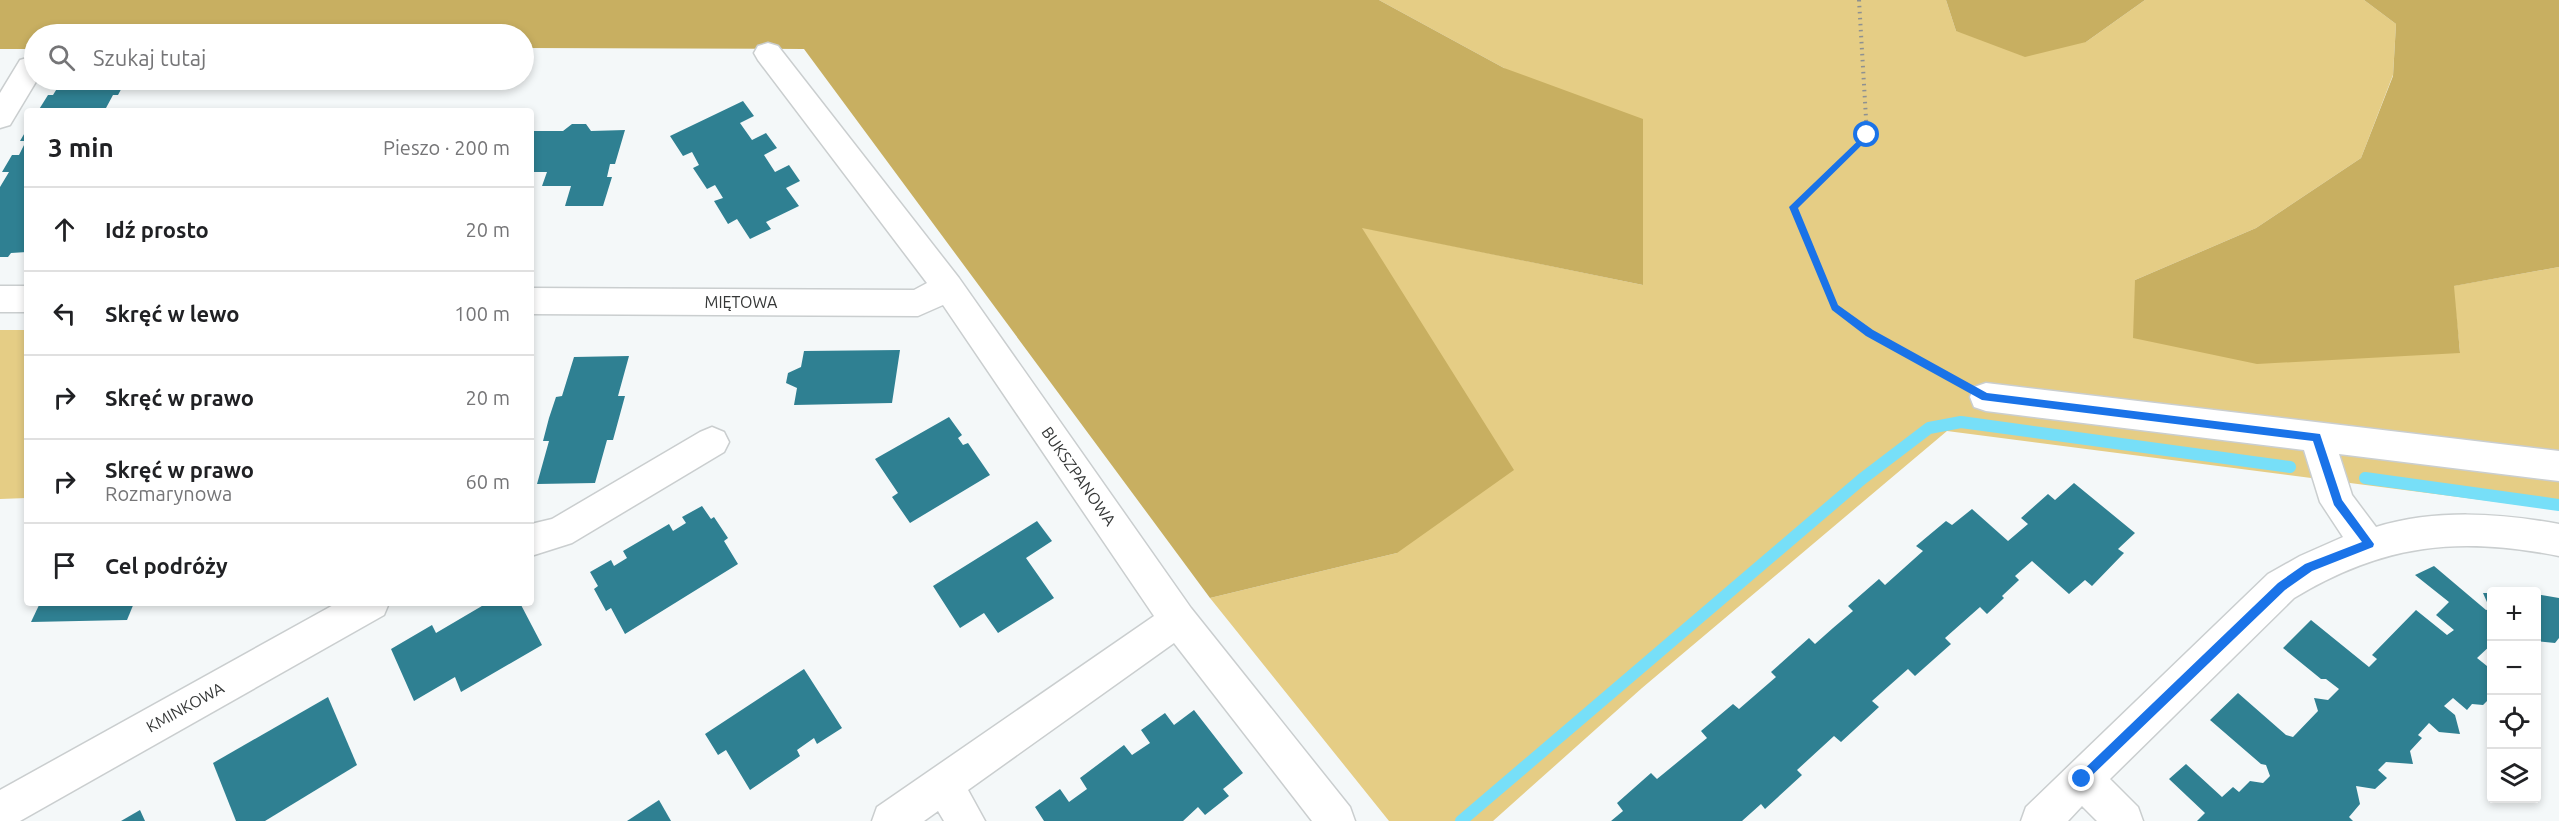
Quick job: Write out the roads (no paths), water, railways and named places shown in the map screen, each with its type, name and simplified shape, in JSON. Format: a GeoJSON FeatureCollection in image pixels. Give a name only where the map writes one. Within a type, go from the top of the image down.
{"type":"FeatureCollection","features":[{"type":"Feature","properties":{"kind":"street","name":"BUKSZPANOWA"},"geometry":{"type":"LineString","coordinates":[[768,53],[948,287],[1178,620],[1336,821]]}},
{"type":"Feature","properties":{"kind":"street"},"geometry":{"type":"LineString","coordinates":[[0,117],[24,77]]}},
{"type":"Feature","properties":{"kind":"street","name":"MIĘTOWA"},"geometry":{"type":"LineString","coordinates":[[534,301],[918,303],[948,287]]}},
{"type":"Feature","properties":{"kind":"street"},"geometry":{"type":"LineString","coordinates":[[0,299],[24,299]]}},
{"type":"Feature","properties":{"kind":"street"},"geometry":{"type":"LineString","coordinates":[[1986,397],[2559,466]]}},
{"type":"Feature","properties":{"kind":"street"},"geometry":{"type":"LineString","coordinates":[[2317,437],[2337,502],[2369,544]]}},
{"type":"Feature","properties":{"kind":"street"},"geometry":{"type":"LineString","coordinates":[[534,539],[560,532],[712,442]]}},
{"type":"Feature","properties":{"kind":"street"},"geometry":{"type":"LineString","coordinates":[[2040,821],[2281,586],[2309,568],[2382,539],[2429,531],[2488,529],[2527,532],[2559,540]]}},
{"type":"Feature","properties":{"kind":"street","name":"KMINKOWA"},"geometry":{"type":"LineString","coordinates":[[0,811],[366,606]]}},
{"type":"Feature","properties":{"kind":"street"},"geometry":{"type":"LineString","coordinates":[[891,821],[1178,620]]}},
{"type":"Feature","properties":{"kind":"street"},"geometry":{"type":"LineString","coordinates":[[2082,779],[2124,821]]}},
{"type":"Feature","properties":{"kind":"street"},"geometry":{"type":"LineString","coordinates":[[942,785],[966,821]]}},
{"type":"Feature","properties":{"kind":"waterway"},"geometry":{"type":"LineString","coordinates":[[1461,821],[1862,479],[1929,428],[1961,422],[2290,467]]}},
{"type":"Feature","properties":{"kind":"waterway"},"geometry":{"type":"LineString","coordinates":[[2365,478],[2559,505]]}}]}
